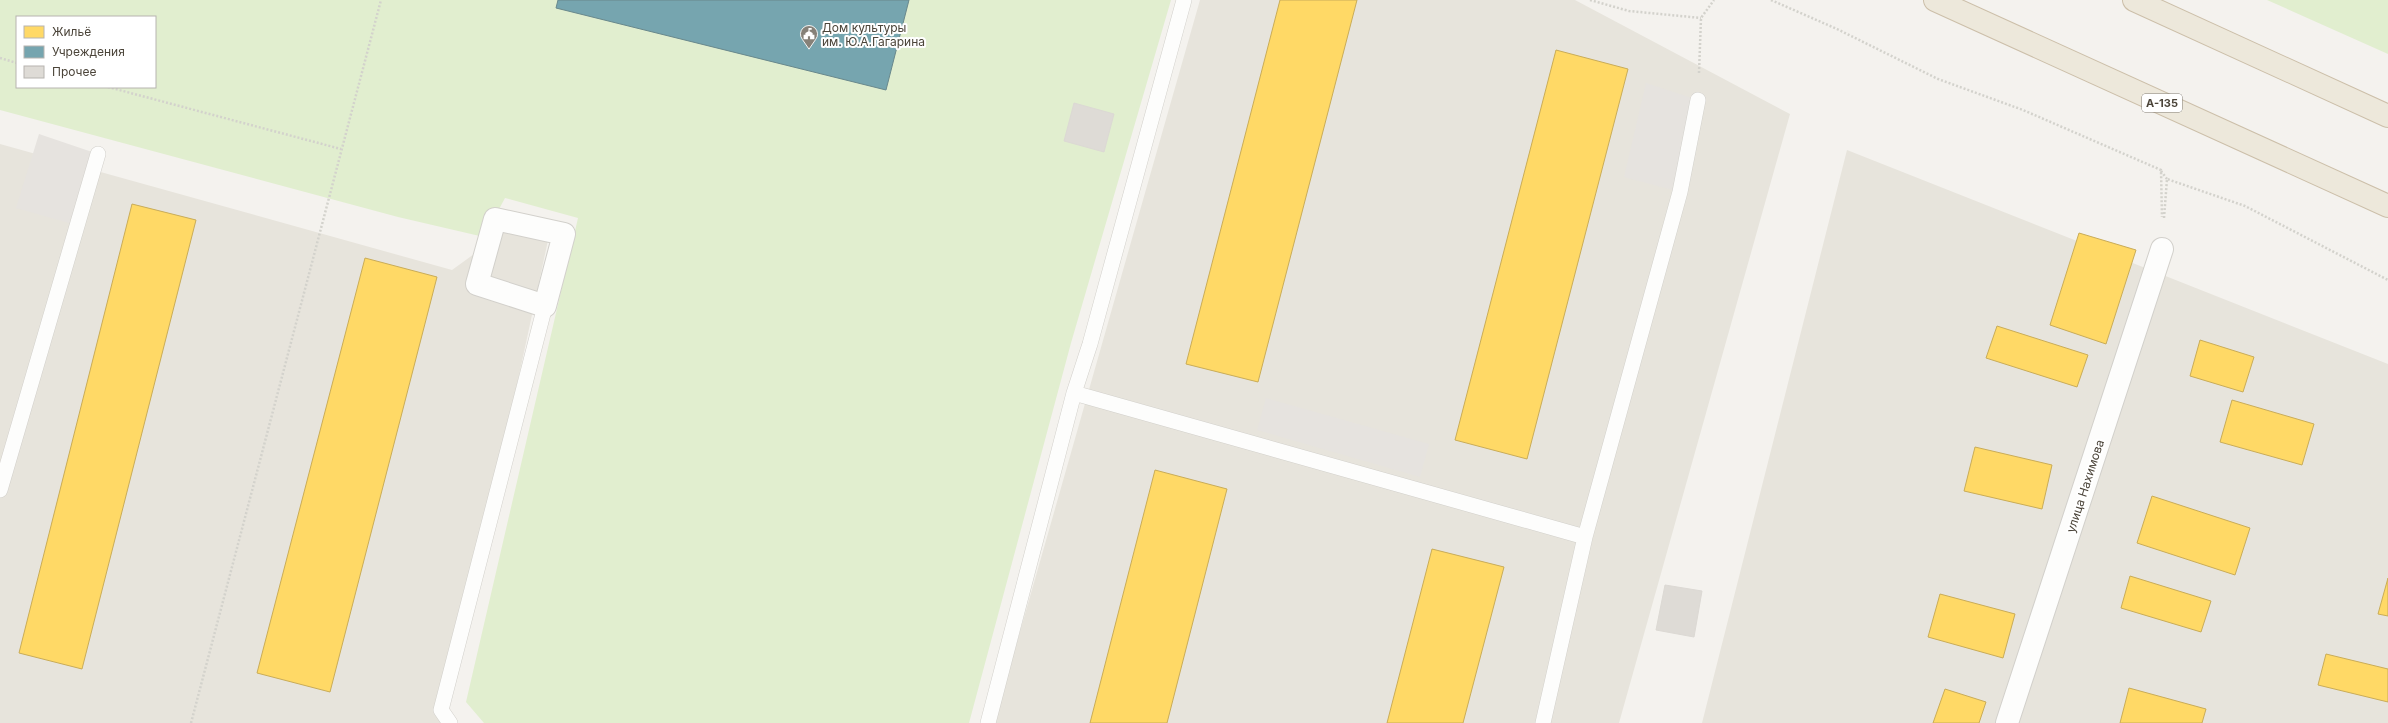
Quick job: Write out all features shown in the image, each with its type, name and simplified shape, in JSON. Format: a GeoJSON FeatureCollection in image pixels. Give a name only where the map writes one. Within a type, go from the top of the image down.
{"type":"FeatureCollection","features":[{"type":"Feature","properties":{"kind":"highway","name":"А-135"},"geometry":{"type":"LineString","coordinates":[[1935,0],[2388,206]]}},
{"type":"Feature","properties":{"kind":"highway"},"geometry":{"type":"LineString","coordinates":[[2134,0],[2388,116]]}},
{"type":"Feature","properties":{"kind":"street"},"geometry":{"type":"LineString","coordinates":[[495,219],[564,234],[545,306],[477,284],[495,219]]}},
{"type":"Feature","properties":{"kind":"street","name":"улица Нахимова"},"geometry":{"type":"LineString","coordinates":[[2007,723],[2162,249]]}},
{"type":"Feature","properties":{"kind":"lane"},"geometry":{"type":"LineString","coordinates":[[988,723],[1074,393],[1090,344],[1184,0]]}},
{"type":"Feature","properties":{"kind":"lane"},"geometry":{"type":"LineString","coordinates":[[1543,723],[1585,537],[1680,192],[1698,100]]}},
{"type":"Feature","properties":{"kind":"lane"},"geometry":{"type":"LineString","coordinates":[[0,490],[98,154]]}},
{"type":"Feature","properties":{"kind":"lane"},"geometry":{"type":"LineString","coordinates":[[450,723],[441,710],[545,306]]}},
{"type":"Feature","properties":{"kind":"lane"},"geometry":{"type":"LineString","coordinates":[[1074,393],[1585,537]]}},
{"type":"Feature","properties":{"kind":"path"},"geometry":{"type":"LineString","coordinates":[[191,723],[381,0]]}},
{"type":"Feature","properties":{"kind":"path"},"geometry":{"type":"LineString","coordinates":[[1590,0],[1629,11],[1701,18]]}},
{"type":"Feature","properties":{"kind":"path"},"geometry":{"type":"LineString","coordinates":[[1698,100],[1701,18],[1714,0]]}},
{"type":"Feature","properties":{"kind":"path"},"geometry":{"type":"LineString","coordinates":[[1770,0],[1837,29],[1938,79],[2023,110],[2161,170],[2167,179],[2245,206],[2388,280]]}},
{"type":"Feature","properties":{"kind":"path"},"geometry":{"type":"LineString","coordinates":[[0,58],[16,63]]}},
{"type":"Feature","properties":{"kind":"path"},"geometry":{"type":"LineString","coordinates":[[112,88],[342,149]]}},
{"type":"Feature","properties":{"kind":"path"},"geometry":{"type":"LineString","coordinates":[[2161,170],[2162,249]]}},
{"type":"Feature","properties":{"kind":"path"},"geometry":{"type":"LineString","coordinates":[[2162,249],[2167,179]]}},
{"type":"Feature","properties":{"kind":"shaded area"},"geometry":{"type":"Polygon","coordinates":[[[1200,0],[1575,0],[1790,114],[1619,723],[994,723],[1200,0]]]}},
{"type":"Feature","properties":{"kind":"shaded area"},"geometry":{"type":"Polygon","coordinates":[[[1646,83],[1698,100],[1680,192],[1624,177],[1646,83]]]}},
{"type":"Feature","properties":{"kind":"shaded area"},"geometry":{"type":"Polygon","coordinates":[[[39,134],[98,154],[76,225],[16,208],[39,134]]]}},
{"type":"Feature","properties":{"kind":"shaded area"},"geometry":{"type":"Polygon","coordinates":[[[0,144],[452,270],[521,220],[550,231],[446,715],[452,723],[0,723],[0,144]]]}},
{"type":"Feature","properties":{"kind":"shaded area"},"geometry":{"type":"Polygon","coordinates":[[[1847,150],[2388,364],[2388,723],[1702,723],[1847,150]]]}},
{"type":"Feature","properties":{"kind":"shaded area"},"geometry":{"type":"Polygon","coordinates":[[[1266,398],[1429,444],[1420,477],[1257,430],[1266,398]]]}},
{"type":"Feature","properties":{"kind":"green space"},"geometry":{"type":"Polygon","coordinates":[[[0,0],[1171,0],[1071,343],[969,723],[484,723],[466,702],[578,218],[505,198],[484,237],[398,217],[0,110],[0,0]]]}},
{"type":"Feature","properties":{"kind":"green space"},"geometry":{"type":"Polygon","coordinates":[[[2267,0],[2388,0],[2388,54],[2267,0]]]}},
{"type":"Feature","properties":{"kind":"building: Жильё"},"geometry":{"type":"Polygon","coordinates":[[[1280,0],[1357,0],[1258,382],[1186,364],[1280,0]]]}},
{"type":"Feature","properties":{"kind":"building: Жильё"},"geometry":{"type":"Polygon","coordinates":[[[1556,50],[1628,69],[1527,459],[1455,440],[1556,50]]]}},
{"type":"Feature","properties":{"kind":"building: Жильё"},"geometry":{"type":"Polygon","coordinates":[[[132,204],[196,220],[82,669],[19,653],[132,204]]]}},
{"type":"Feature","properties":{"kind":"building: Жильё"},"geometry":{"type":"Polygon","coordinates":[[[2079,233],[2136,250],[2106,344],[2050,325],[2079,233]]]}},
{"type":"Feature","properties":{"kind":"building: Жильё"},"geometry":{"type":"Polygon","coordinates":[[[365,258],[437,277],[330,692],[257,673],[365,258]]]}},
{"type":"Feature","properties":{"kind":"building: Жильё"},"geometry":{"type":"Polygon","coordinates":[[[1997,326],[2088,355],[2077,387],[1986,358],[1997,326]]]}},
{"type":"Feature","properties":{"kind":"building: Жильё"},"geometry":{"type":"Polygon","coordinates":[[[2200,340],[2254,357],[2243,392],[2190,376],[2200,340]]]}},
{"type":"Feature","properties":{"kind":"building: Жильё"},"geometry":{"type":"Polygon","coordinates":[[[2232,400],[2314,424],[2302,465],[2220,442],[2232,400]]]}},
{"type":"Feature","properties":{"kind":"building: Жильё"},"geometry":{"type":"Polygon","coordinates":[[[1975,447],[2052,465],[2042,509],[1964,491],[1975,447]]]}},
{"type":"Feature","properties":{"kind":"building: Жильё"},"geometry":{"type":"Polygon","coordinates":[[[1155,470],[1227,489],[1167,723],[1090,723],[1155,470]]]}},
{"type":"Feature","properties":{"kind":"building: Жильё"},"geometry":{"type":"Polygon","coordinates":[[[2152,496],[2250,528],[2235,575],[2137,543],[2152,496]]]}},
{"type":"Feature","properties":{"kind":"building: Жильё"},"geometry":{"type":"Polygon","coordinates":[[[1432,549],[1504,567],[1463,723],[1387,723],[1432,549]]]}},
{"type":"Feature","properties":{"kind":"building: Жильё"},"geometry":{"type":"Polygon","coordinates":[[[2130,576],[2211,601],[2201,632],[2121,608],[2130,576]]]}},
{"type":"Feature","properties":{"kind":"building: Жильё"},"geometry":{"type":"Polygon","coordinates":[[[2388,578],[2388,616],[2378,614],[2388,578]]]}},
{"type":"Feature","properties":{"kind":"building: Жильё"},"geometry":{"type":"Polygon","coordinates":[[[1940,594],[2015,614],[2003,658],[1928,637],[1940,594]]]}},
{"type":"Feature","properties":{"kind":"building: Жильё"},"geometry":{"type":"Polygon","coordinates":[[[2326,654],[2388,669],[2388,702],[2318,685],[2326,654]]]}},
{"type":"Feature","properties":{"kind":"building: Жильё"},"geometry":{"type":"Polygon","coordinates":[[[2129,688],[2206,709],[2202,723],[2120,723],[2129,688]]]}},
{"type":"Feature","properties":{"kind":"building: Жильё"},"geometry":{"type":"Polygon","coordinates":[[[1945,689],[1986,702],[1979,723],[1933,723],[1945,689]]]}},
{"type":"Feature","properties":{"kind":"building: Учреждения","name":"Дом культуры им. Ю.А.Гагарина"},"geometry":{"type":"Polygon","coordinates":[[[558,0],[909,0],[886,90],[556,8],[558,0]]]}},
{"type":"Feature","properties":{"kind":"building: Прочее"},"geometry":{"type":"Polygon","coordinates":[[[1074,103],[1114,114],[1104,152],[1064,141],[1074,103]]]}},
{"type":"Feature","properties":{"kind":"building: Прочее"},"geometry":{"type":"Polygon","coordinates":[[[1665,585],[1702,591],[1694,637],[1656,630],[1665,585]]]}},
{"type":"Feature","properties":{"kind":"place","name":"Дом культуры им. Ю.А.Гагарина"},"geometry":{"type":"Point","coordinates":[809,49]}}]}
